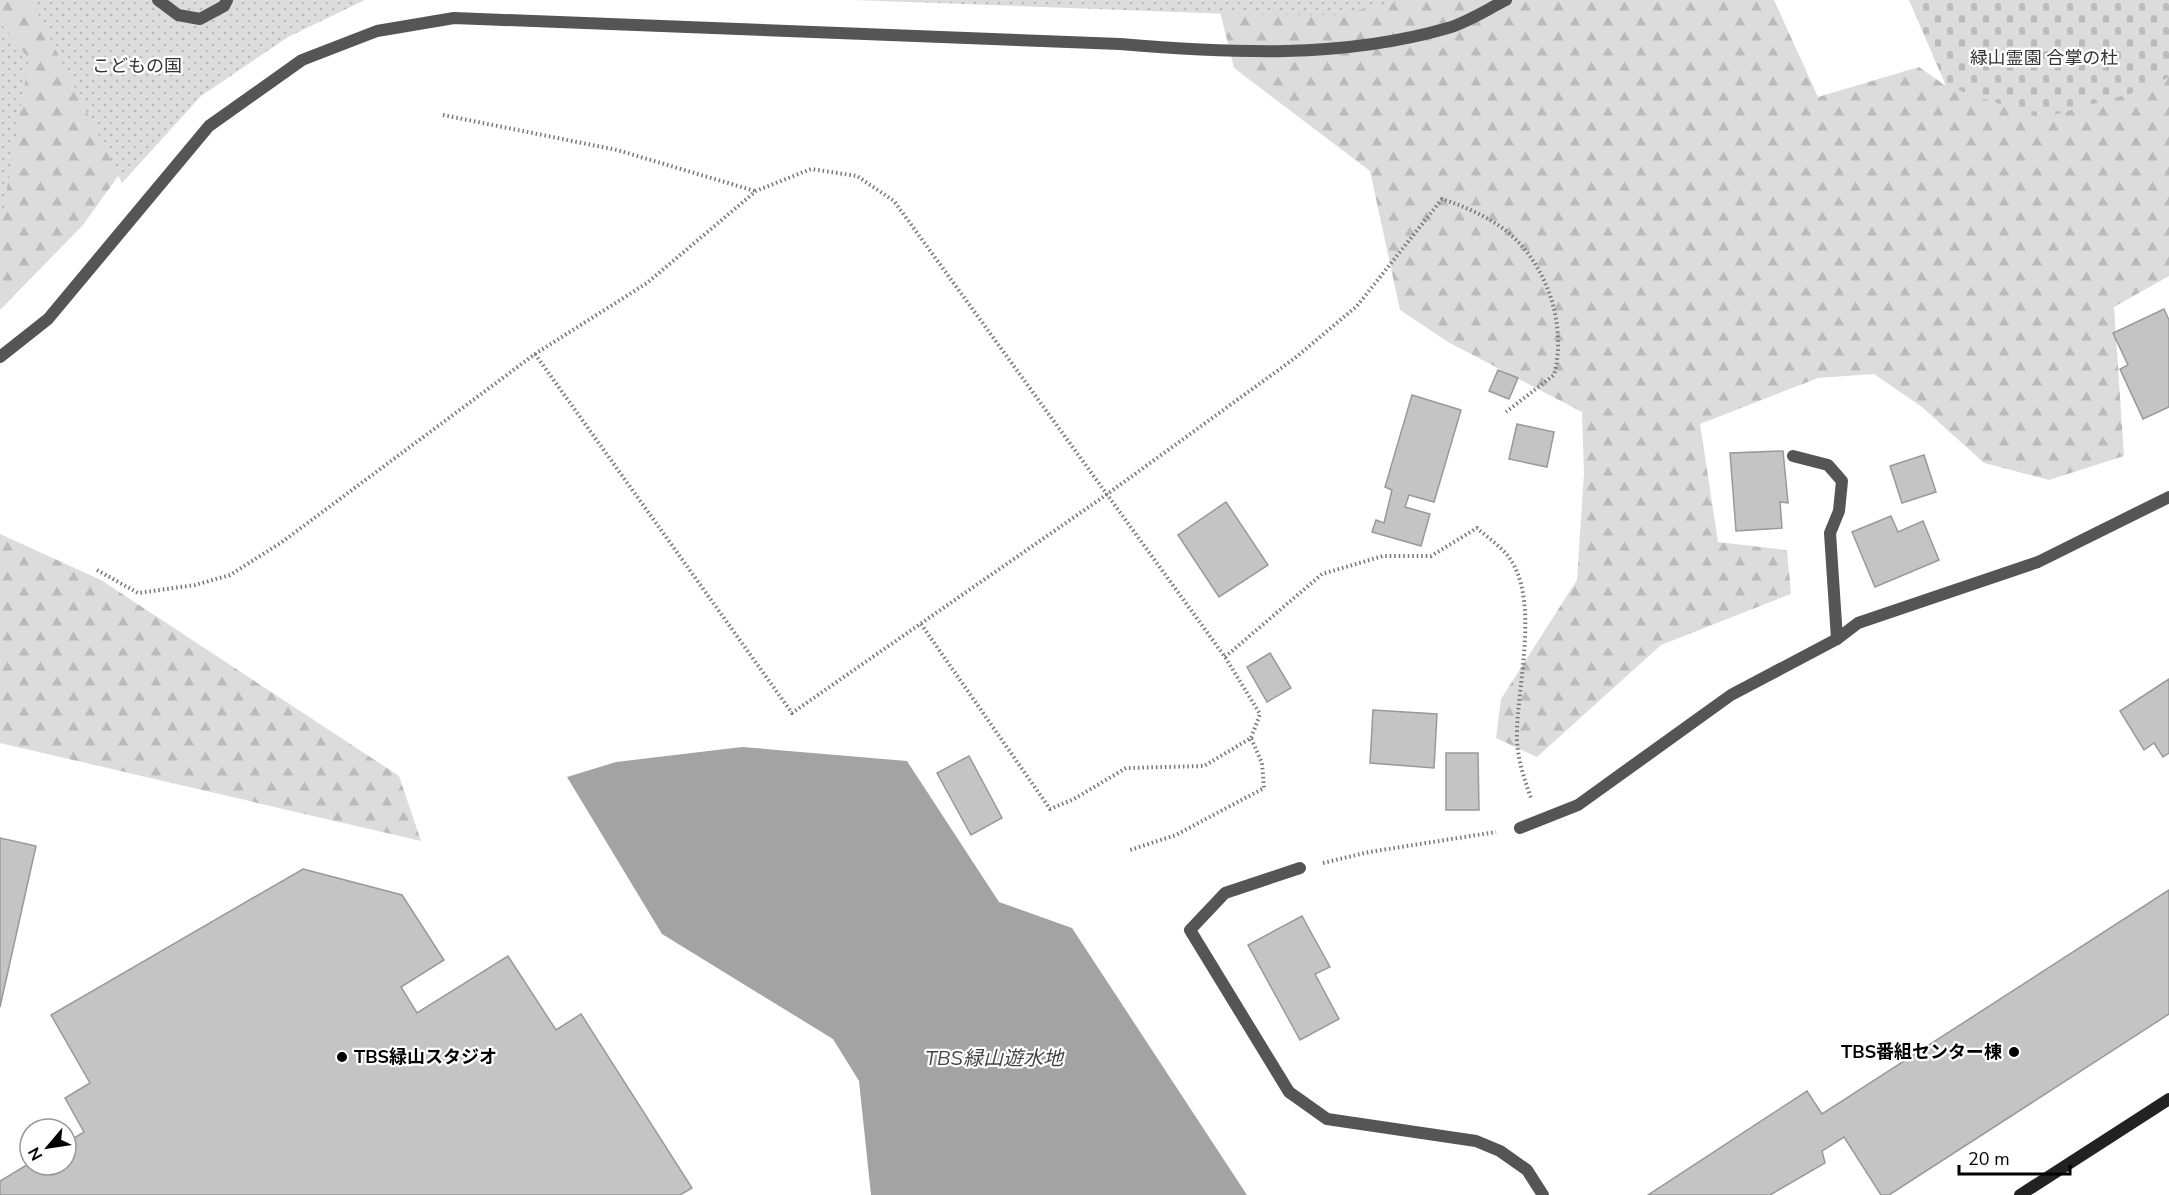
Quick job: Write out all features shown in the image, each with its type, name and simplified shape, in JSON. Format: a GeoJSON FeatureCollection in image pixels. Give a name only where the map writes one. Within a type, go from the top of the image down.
{"type":"FeatureCollection","features":[{"type":"Feature","properties":{"kind":"main road"},"geometry":{"type":"LineString","coordinates":[[2020,1195],[2169,1100]]}},
{"type":"Feature","properties":{"kind":"street"},"geometry":{"type":"LineString","coordinates":[[158,0],[178,15],[200,19],[224,6],[227,0]]}},
{"type":"Feature","properties":{"kind":"street"},"geometry":{"type":"LineString","coordinates":[[0,357],[48,319],[209,126],[302,60],[377,31],[454,18],[1120,44],[1221,52],[1340,50],[1450,27],[1506,0]]}},
{"type":"Feature","properties":{"kind":"street"},"geometry":{"type":"LineString","coordinates":[[1793,456],[1828,465],[1842,481],[1839,511],[1830,533],[1837,639]]}},
{"type":"Feature","properties":{"kind":"street"},"geometry":{"type":"LineString","coordinates":[[1520,828],[1578,805],[1731,695],[1837,639],[1858,623],[2038,562],[2169,497]]}},
{"type":"Feature","properties":{"kind":"street"},"geometry":{"type":"LineString","coordinates":[[1300,868],[1225,893],[1190,930],[1289,1092],[1327,1119],[1476,1141],[1500,1151],[1527,1170],[1543,1195]]}},
{"type":"Feature","properties":{"kind":"path"},"geometry":{"type":"LineString","coordinates":[[443,115],[617,150],[756,191]]}},
{"type":"Feature","properties":{"kind":"path"},"geometry":{"type":"LineString","coordinates":[[97,570],[138,594],[195,585],[230,575],[282,542],[535,354],[647,283],[756,191],[812,169],[857,176],[894,201],[1226,657],[1260,714],[1251,738],[1204,766],[1126,768],[1074,800],[1050,809],[921,624]]}},
{"type":"Feature","properties":{"kind":"path"},"geometry":{"type":"LineString","coordinates":[[535,354],[792,713],[1106,495],[1296,357],[1358,306],[1442,199],[1472,209],[1502,228],[1524,249],[1549,289],[1559,339],[1554,375],[1506,412]]}},
{"type":"Feature","properties":{"kind":"path"},"geometry":{"type":"LineString","coordinates":[[1226,657],[1322,574],[1383,556],[1431,556],[1477,528],[1509,556],[1523,593],[1526,640],[1517,731],[1518,761],[1538,820]]}},
{"type":"Feature","properties":{"kind":"path"},"geometry":{"type":"LineString","coordinates":[[1130,850],[1176,835],[1264,788],[1262,763],[1251,738]]}},
{"type":"Feature","properties":{"kind":"path"},"geometry":{"type":"LineString","coordinates":[[1300,868],[1369,852],[1520,828]]}},
{"type":"Feature","properties":{"kind":"green space"},"geometry":{"type":"Polygon","coordinates":[[[0,0],[262,0],[192,73],[83,225],[0,310],[0,0]]]}},
{"type":"Feature","properties":{"kind":"green space","name":"こどもの国"},"geometry":{"type":"Polygon","coordinates":[[[31,0],[365,0],[288,37],[201,96],[122,183],[31,0]]]}},
{"type":"Feature","properties":{"kind":"green space"},"geometry":{"type":"Polygon","coordinates":[[[854,0],[1408,0],[1334,15],[1230,14],[854,0]]]}},
{"type":"Feature","properties":{"kind":"green space"},"geometry":{"type":"Polygon","coordinates":[[[1217,0],[1774,0],[1818,97],[1919,67],[1946,86],[2169,67],[2169,276],[2114,307],[2124,456],[2049,480],[1984,463],[1922,407],[1874,374],[1818,378],[1700,424],[1718,542],[1787,550],[1791,594],[1661,645],[1537,757],[1496,738],[1501,699],[1577,580],[1584,473],[1582,412],[1448,342],[1400,310],[1370,171],[1234,68],[1217,0]]]}},
{"type":"Feature","properties":{"kind":"green space","name":"緑山霊園 合掌の杜"},"geometry":{"type":"Polygon","coordinates":[[[1909,0],[2169,0],[2169,77],[2140,91],[2042,118],[1946,86],[1909,0]]]}},
{"type":"Feature","properties":{"kind":"green space"},"geometry":{"type":"Polygon","coordinates":[[[0,22],[29,59],[0,230],[0,22]]]}},
{"type":"Feature","properties":{"kind":"green space"},"geometry":{"type":"Polygon","coordinates":[[[0,534],[101,580],[399,776],[421,841],[0,743],[0,534]]]}},
{"type":"Feature","properties":{"kind":"water","name":"TBS緑山遊水地"},"geometry":{"type":"Polygon","coordinates":[[[742,747],[907,761],[999,902],[1072,928],[1247,1195],[871,1195],[859,1081],[833,1039],[662,934],[567,777],[616,762],[742,747]]]}},
{"type":"Feature","properties":{"kind":"building"},"geometry":{"type":"Polygon","coordinates":[[[2164,309],[2169,320],[2169,407],[2143,419],[2120,369],[2128,365],[2113,333],[2164,309]]]}},
{"type":"Feature","properties":{"kind":"building"},"geometry":{"type":"Polygon","coordinates":[[[1498,370],[1518,378],[1509,399],[1489,391],[1498,370]]]}},
{"type":"Feature","properties":{"kind":"building"},"geometry":{"type":"Polygon","coordinates":[[[1412,395],[1461,410],[1434,502],[1409,495],[1405,507],[1430,514],[1421,546],[1372,532],[1376,520],[1384,523],[1392,490],[1385,487],[1412,395]]]}},
{"type":"Feature","properties":{"kind":"building"},"geometry":{"type":"Polygon","coordinates":[[[1517,424],[1554,432],[1547,467],[1509,459],[1517,424]]]}},
{"type":"Feature","properties":{"kind":"building"},"geometry":{"type":"Polygon","coordinates":[[[1783,451],[1788,503],[1780,502],[1782,528],[1736,531],[1730,453],[1783,451]]]}},
{"type":"Feature","properties":{"kind":"building"},"geometry":{"type":"Polygon","coordinates":[[[1924,455],[1936,492],[1902,503],[1890,466],[1924,455]]]}},
{"type":"Feature","properties":{"kind":"building"},"geometry":{"type":"Polygon","coordinates":[[[1226,502],[1268,565],[1219,597],[1178,535],[1226,502]]]}},
{"type":"Feature","properties":{"kind":"building"},"geometry":{"type":"Polygon","coordinates":[[[1891,516],[1898,532],[1923,521],[1939,560],[1875,587],[1852,532],[1891,516]]]}},
{"type":"Feature","properties":{"kind":"building"},"geometry":{"type":"Polygon","coordinates":[[[1270,653],[1291,688],[1267,702],[1247,667],[1270,653]]]}},
{"type":"Feature","properties":{"kind":"building"},"geometry":{"type":"Polygon","coordinates":[[[2169,679],[2169,753],[2163,757],[2154,743],[2144,750],[2120,711],[2169,679]]]}},
{"type":"Feature","properties":{"kind":"building"},"geometry":{"type":"Polygon","coordinates":[[[1373,710],[1437,714],[1434,768],[1370,763],[1373,710]]]}},
{"type":"Feature","properties":{"kind":"building"},"geometry":{"type":"Polygon","coordinates":[[[1446,753],[1478,753],[1479,810],[1446,810],[1446,753]]]}},
{"type":"Feature","properties":{"kind":"building"},"geometry":{"type":"Polygon","coordinates":[[[969,756],[1002,818],[971,835],[937,773],[969,756]]]}},
{"type":"Feature","properties":{"kind":"building"},"geometry":{"type":"Polygon","coordinates":[[[0,838],[36,846],[0,1007],[0,838]]]}},
{"type":"Feature","properties":{"kind":"building","name":"TBS緑山スタジオ"},"geometry":{"type":"Polygon","coordinates":[[[303,869],[402,895],[444,960],[401,987],[417,1013],[508,956],[556,1030],[581,1014],[692,1188],[680,1195],[0,1195],[0,1181],[18,1170],[18,1177],[78,1177],[78,1136],[84,1132],[78,1117],[76,1117],[65,1098],[90,1083],[51,1015],[303,869]]]}},
{"type":"Feature","properties":{"kind":"building","name":"TBS番組センター棟"},"geometry":{"type":"Polygon","coordinates":[[[2169,890],[2169,1014],[1889,1195],[1881,1195],[1844,1137],[1822,1151],[1825,1163],[1770,1195],[1648,1195],[1807,1091],[1822,1114],[2169,890]]]}},
{"type":"Feature","properties":{"kind":"building"},"geometry":{"type":"Polygon","coordinates":[[[1302,916],[1330,967],[1315,974],[1339,1019],[1300,1040],[1248,945],[1302,916]]]}},
{"type":"Feature","properties":{"kind":"place","name":"TBS番組センター棟"},"geometry":{"type":"Point","coordinates":[2014,1052]}},
{"type":"Feature","properties":{"kind":"place","name":"TBS緑山スタジオ"},"geometry":{"type":"Point","coordinates":[342,1057]}}]}
